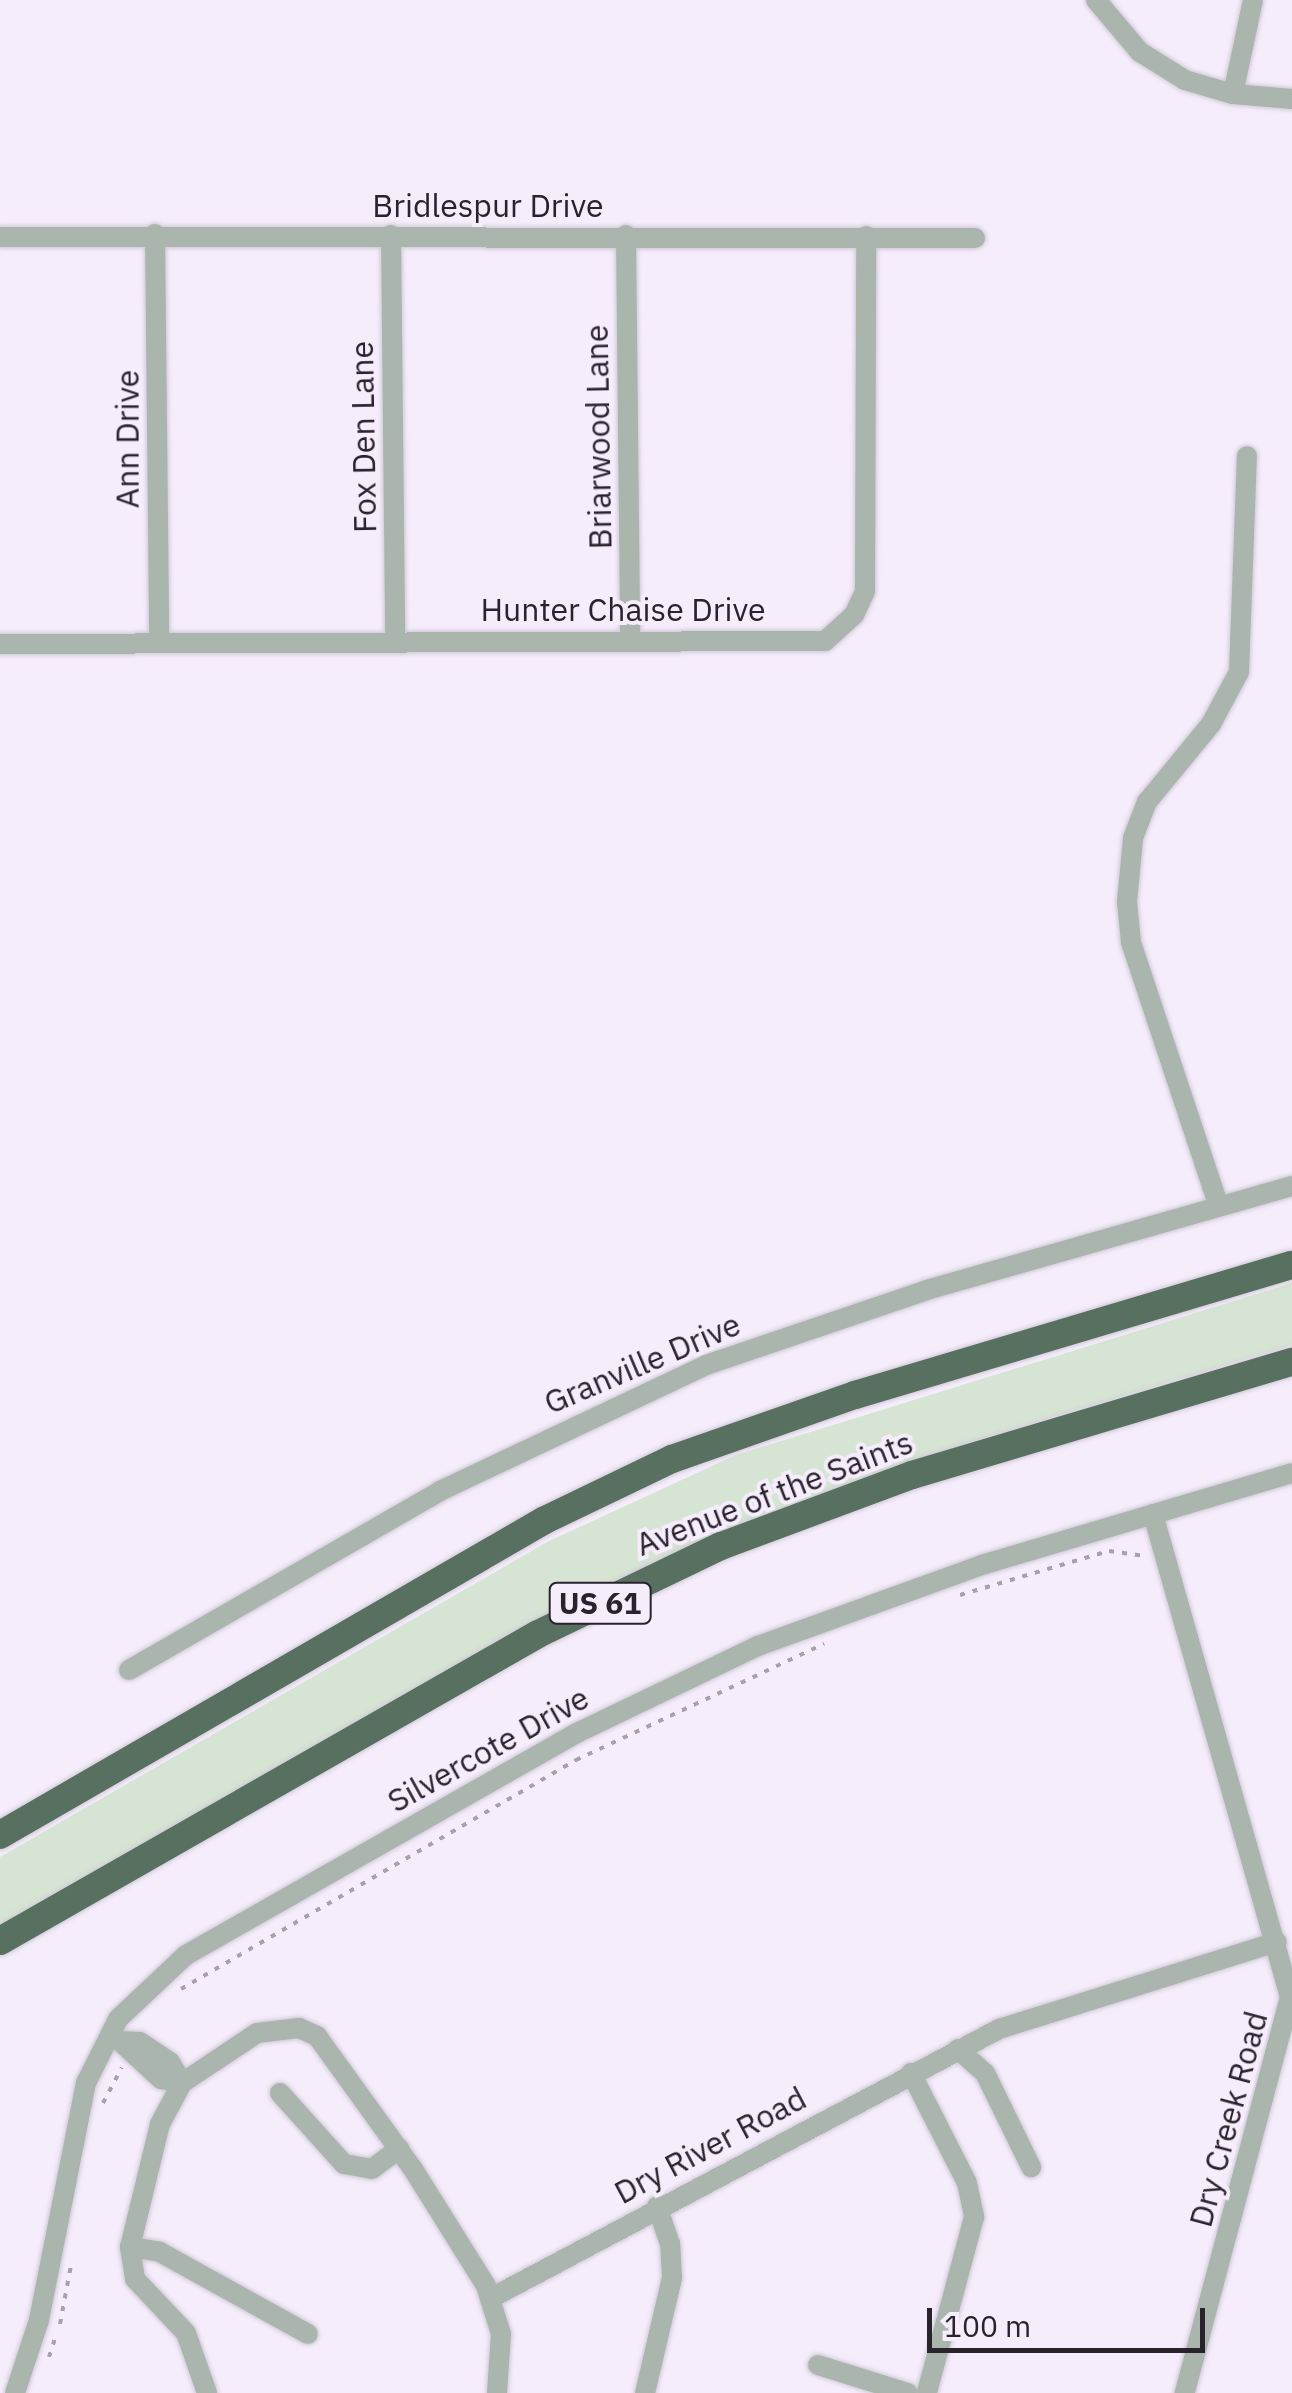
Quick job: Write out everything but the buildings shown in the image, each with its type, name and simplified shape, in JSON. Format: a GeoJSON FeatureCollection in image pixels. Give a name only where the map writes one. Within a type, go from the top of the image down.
{"type":"FeatureCollection","features":[{"type":"Feature","properties":{"kind":"highway"},"geometry":{"type":"LineString","coordinates":[[1258,1275],[1292,1243]]}},
{"type":"Feature","properties":{"kind":"highway","name":"Avenue of the Saints"},"geometry":{"type":"LineString","coordinates":[[0,1835],[545,1520],[672,1459],[855,1395],[1292,1265]]}},
{"type":"Feature","properties":{"kind":"highway","name":"Avenue of the Saints"},"geometry":{"type":"LineString","coordinates":[[0,1941],[538,1634],[721,1546],[912,1475],[1286,1366]]}},
{"type":"Feature","properties":{"kind":"street"},"geometry":{"type":"LineString","coordinates":[[1096,0],[1140,52],[1185,80],[1233,94],[1292,99]]}},
{"type":"Feature","properties":{"kind":"street"},"geometry":{"type":"LineString","coordinates":[[1233,94],[1252,0]]}},
{"type":"Feature","properties":{"kind":"street","name":"Bridlespur Drive"},"geometry":{"type":"LineString","coordinates":[[0,237],[156,234],[975,238]]}},
{"type":"Feature","properties":{"kind":"street","name":"Ann Drive"},"geometry":{"type":"LineString","coordinates":[[156,234],[159,642]]}},
{"type":"Feature","properties":{"kind":"street","name":"Fox Den Lane"},"geometry":{"type":"LineString","coordinates":[[391,235],[395,638]]}},
{"type":"Feature","properties":{"kind":"street","name":"Briarwood Lane"},"geometry":{"type":"LineString","coordinates":[[626,235],[630,638]]}},
{"type":"Feature","properties":{"kind":"street","name":"Hunter Chaise Drive"},"geometry":{"type":"LineString","coordinates":[[0,644],[395,638],[825,641],[854,615],[865,591],[866,236]]}},
{"type":"Feature","properties":{"kind":"street"},"geometry":{"type":"LineString","coordinates":[[1218,1204],[1131,942],[1127,902],[1133,838],[1146,802],[1210,724],[1240,672],[1247,456]]}},
{"type":"Feature","properties":{"kind":"street","name":"Granville Drive"},"geometry":{"type":"LineString","coordinates":[[129,1670],[440,1491],[598,1411],[808,1328],[1218,1204],[1292,1186]]}},
{"type":"Feature","properties":{"kind":"street","name":"Silvercote Drive"},"geometry":{"type":"LineString","coordinates":[[15,2393],[39,2320],[86,2083],[120,2043],[150,1985],[186,1955],[471,1790],[668,1686],[870,1602],[1292,1473]]}},
{"type":"Feature","properties":{"kind":"street","name":"Dry Creek Road"},"geometry":{"type":"LineString","coordinates":[[1153,1514],[1290,1997],[1284,2036],[1186,2393]]}},
{"type":"Feature","properties":{"kind":"street","name":"Dry River Road"},"geometry":{"type":"LineString","coordinates":[[491,2298],[958,2048],[1034,2014],[1277,1942]]}},
{"type":"Feature","properties":{"kind":"street"},"geometry":{"type":"LineString","coordinates":[[207,2393],[186,2333],[135,2278],[130,2247],[160,2124],[182,2083],[257,2034],[298,2028],[316,2036],[399,2150],[491,2298],[501,2334],[497,2393]]}},
{"type":"Feature","properties":{"kind":"street"},"geometry":{"type":"LineString","coordinates":[[120,2043],[140,2042],[155,2052],[182,2083]]}},
{"type":"Feature","properties":{"kind":"street"},"geometry":{"type":"LineString","coordinates":[[958,2048],[984,2073],[1031,2167]]}},
{"type":"Feature","properties":{"kind":"street"},"geometry":{"type":"LineString","coordinates":[[911,2072],[966,2183],[974,2217],[927,2393]]}},
{"type":"Feature","properties":{"kind":"street"},"geometry":{"type":"LineString","coordinates":[[280,2093],[344,2164],[372,2169],[399,2150]]}},
{"type":"Feature","properties":{"kind":"street"},"geometry":{"type":"LineString","coordinates":[[645,2393],[672,2278],[670,2244],[657,2206]]}},
{"type":"Feature","properties":{"kind":"street"},"geometry":{"type":"LineString","coordinates":[[130,2247],[160,2252],[308,2334]]}},
{"type":"Feature","properties":{"kind":"street"},"geometry":{"type":"LineString","coordinates":[[818,2366],[908,2393]]}},
{"type":"Feature","properties":{"kind":"path"},"geometry":{"type":"LineString","coordinates":[[941,1601],[1108,1550],[1129,1550],[1140,1558],[1162,1546]]}},
{"type":"Feature","properties":{"kind":"path"},"geometry":{"type":"LineString","coordinates":[[170,1998],[576,1760],[838,1639]]}},
{"type":"Feature","properties":{"kind":"path"},"geometry":{"type":"LineString","coordinates":[[98,2118],[120,2043]]}},
{"type":"Feature","properties":{"kind":"path"},"geometry":{"type":"LineString","coordinates":[[43,2372],[74,2250]]}},
{"type":"Feature","properties":{"kind":"green space"},"geometry":{"type":"Polygon","coordinates":[[[1292,1283],[1292,1345],[950,1448],[697,1543],[0,1927],[0,1857],[549,1541],[736,1455],[1292,1283]]]}}]}
